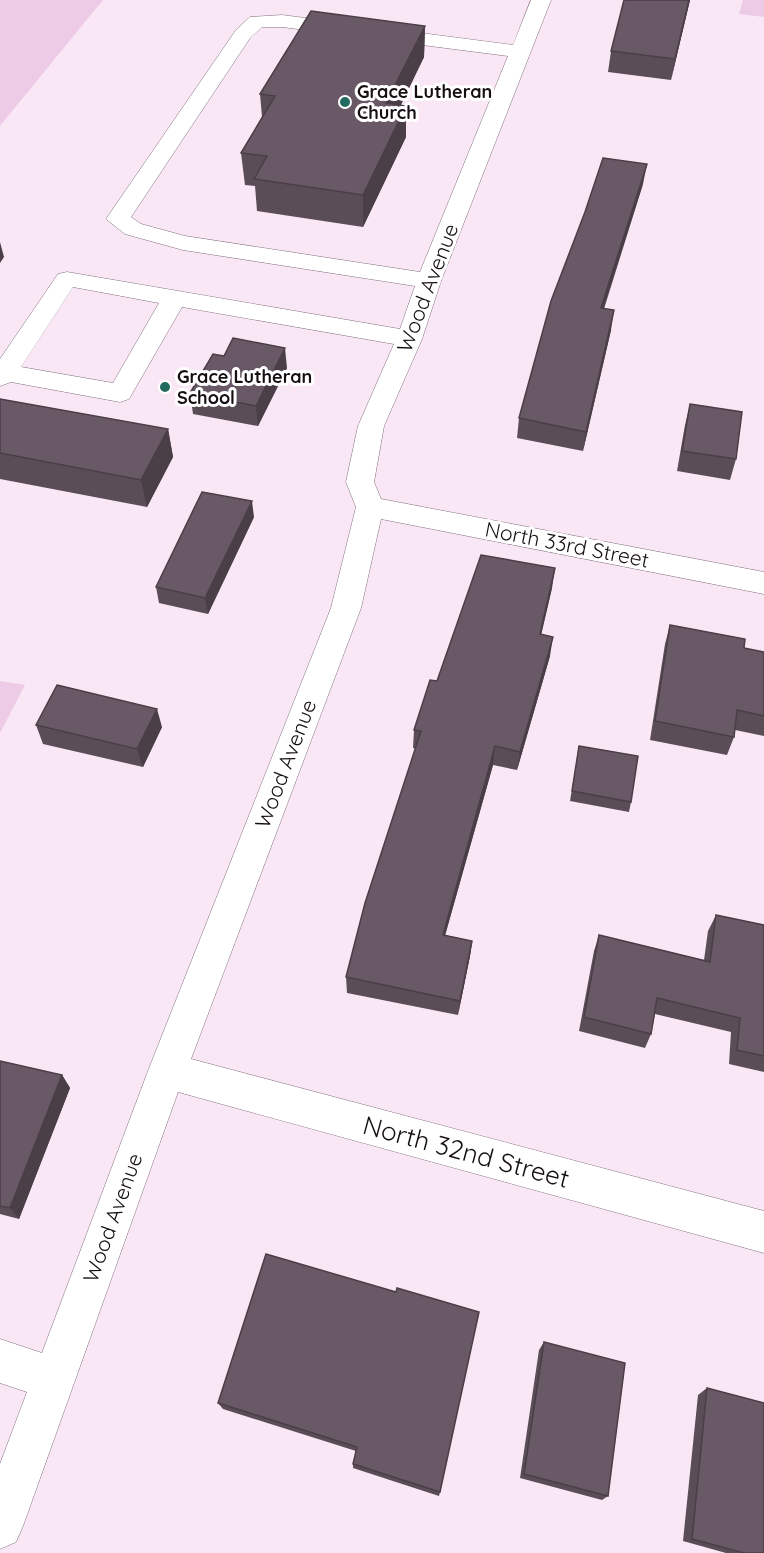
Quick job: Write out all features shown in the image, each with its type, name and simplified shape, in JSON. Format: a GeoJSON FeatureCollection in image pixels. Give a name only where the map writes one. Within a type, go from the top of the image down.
{"type":"FeatureCollection","features":[{"type":"Feature","properties":{"kind":"street","name":"Wood Avenue"},"geometry":{"type":"LineString","coordinates":[[0,1526],[167,1071],[346,608],[370,507],[360,482],[371,426],[409,339],[429,282],[542,0]]}},
{"type":"Feature","properties":{"kind":"street"},"geometry":{"type":"LineString","coordinates":[[429,282],[183,243],[133,229],[118,219],[243,34],[257,21],[282,21],[520,52]]}},
{"type":"Feature","properties":{"kind":"street"},"geometry":{"type":"LineString","coordinates":[[175,297],[120,393],[2,375],[68,279],[175,297],[409,339]]}},
{"type":"Feature","properties":{"kind":"street","name":"North 33rd Street"},"geometry":{"type":"LineString","coordinates":[[370,507],[764,583]]}},
{"type":"Feature","properties":{"kind":"street","name":"North 32nd Street"},"geometry":{"type":"LineString","coordinates":[[167,1071],[764,1232]]}},
{"type":"Feature","properties":{"kind":"street"},"geometry":{"type":"LineString","coordinates":[[0,1361],[55,1379]]}},
{"type":"Feature","properties":{"kind":"shaded area"},"geometry":{"type":"Polygon","coordinates":[[[0,0],[103,0],[0,126],[0,0]]]}},
{"type":"Feature","properties":{"kind":"shaded area"},"geometry":{"type":"Polygon","coordinates":[[[743,0],[764,0],[764,17],[739,14],[743,0]]]}},
{"type":"Feature","properties":{"kind":"shaded area"},"geometry":{"type":"Polygon","coordinates":[[[0,681],[25,685],[0,733],[0,681]]]}},
{"type":"Feature","properties":{"kind":"building"},"geometry":{"type":"Polygon","coordinates":[[[624,0],[689,0],[675,59],[611,51],[624,0]]]}},
{"type":"Feature","properties":{"kind":"building"},"geometry":{"type":"Polygon","coordinates":[[[311,11],[425,26],[386,103],[406,106],[363,195],[254,179],[267,156],[241,153],[275,96],[260,94],[311,11]]]}},
{"type":"Feature","properties":{"kind":"building"},"geometry":{"type":"Polygon","coordinates":[[[603,158],[647,164],[601,308],[614,310],[586,432],[519,418],[551,301],[603,158]]]}},
{"type":"Feature","properties":{"kind":"building"},"geometry":{"type":"Polygon","coordinates":[[[233,338],[285,348],[256,406],[190,393],[213,354],[224,356],[233,338]]]}},
{"type":"Feature","properties":{"kind":"building"},"geometry":{"type":"Polygon","coordinates":[[[0,399],[168,429],[141,480],[0,453],[0,399]]]}},
{"type":"Feature","properties":{"kind":"building"},"geometry":{"type":"Polygon","coordinates":[[[690,404],[742,412],[736,459],[682,451],[690,404]]]}},
{"type":"Feature","properties":{"kind":"building"},"geometry":{"type":"Polygon","coordinates":[[[202,492],[252,501],[205,598],[156,587],[202,492]]]}},
{"type":"Feature","properties":{"kind":"building"},"geometry":{"type":"Polygon","coordinates":[[[481,555],[555,568],[540,634],[553,637],[520,752],[495,746],[443,935],[472,941],[460,1001],[346,977],[365,903],[421,731],[414,730],[430,680],[437,681],[481,555]]]}},
{"type":"Feature","properties":{"kind":"building"},"geometry":{"type":"Polygon","coordinates":[[[670,625],[745,639],[744,648],[764,652],[764,716],[737,710],[734,737],[655,721],[670,625]]]}},
{"type":"Feature","properties":{"kind":"building"},"geometry":{"type":"Polygon","coordinates":[[[57,685],[157,709],[137,749],[36,725],[57,685]]]}},
{"type":"Feature","properties":{"kind":"building"},"geometry":{"type":"Polygon","coordinates":[[[579,746],[638,756],[631,802],[572,791],[579,746]]]}},
{"type":"Feature","properties":{"kind":"building"},"geometry":{"type":"Polygon","coordinates":[[[716,915],[764,925],[764,1056],[737,1050],[740,1018],[657,998],[651,1034],[584,1017],[599,935],[710,962],[716,915]]]}},
{"type":"Feature","properties":{"kind":"building"},"geometry":{"type":"Polygon","coordinates":[[[0,1061],[62,1075],[10,1208],[0,1206],[0,1061]]]}},
{"type":"Feature","properties":{"kind":"building"},"geometry":{"type":"Polygon","coordinates":[[[266,1254],[396,1292],[397,1288],[479,1312],[440,1492],[353,1464],[357,1447],[218,1403],[266,1254]]]}},
{"type":"Feature","properties":{"kind":"building"},"geometry":{"type":"Polygon","coordinates":[[[544,1342],[625,1363],[608,1496],[524,1474],[544,1342]]]}},
{"type":"Feature","properties":{"kind":"building"},"geometry":{"type":"Polygon","coordinates":[[[707,1388],[764,1403],[764,1553],[744,1553],[692,1539],[707,1388]]]}},
{"type":"Feature","properties":{"kind":"place","name":"Grace Lutheran Church"},"geometry":{"type":"Point","coordinates":[345,102]}},
{"type":"Feature","properties":{"kind":"place","name":"Grace Lutheran School"},"geometry":{"type":"Point","coordinates":[165,387]}}]}
